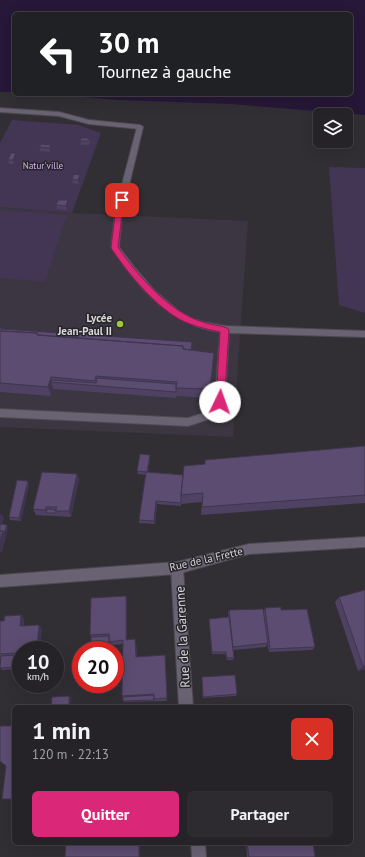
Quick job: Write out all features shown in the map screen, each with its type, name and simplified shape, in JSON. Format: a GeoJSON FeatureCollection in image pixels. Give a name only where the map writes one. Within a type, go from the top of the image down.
{"type":"FeatureCollection","features":[{"type":"Feature","properties":{"kind":"street"},"geometry":{"type":"LineString","coordinates":[[0,110],[59,114],[89,122],[140,127],[118,215],[114,248],[132,271],[160,300],[182,316],[201,325],[225,330],[365,334]]}},
{"type":"Feature","properties":{"kind":"street"},"geometry":{"type":"LineString","coordinates":[[0,413],[188,422],[213,414],[220,402],[225,330]]}},
{"type":"Feature","properties":{"kind":"street","name":"Rue de la Frette"},"geometry":{"type":"LineString","coordinates":[[0,581],[178,568],[249,549],[365,542]]}},
{"type":"Feature","properties":{"kind":"street","name":"Rue de la Garenne"},"geometry":{"type":"LineString","coordinates":[[178,568],[186,705]]}},
{"type":"Feature","properties":{"kind":"street"},"geometry":{"type":"LineString","coordinates":[[198,845],[200,857]]}},
{"type":"Feature","properties":{"kind":"shaded area"},"geometry":{"type":"Polygon","coordinates":[[[0,0],[365,0],[365,115],[353,114],[353,108],[313,108],[313,111],[231,104],[118,100],[72,96],[353,96],[353,12],[12,12],[12,92],[0,92],[0,0]]]}},
{"type":"Feature","properties":{"kind":"shaded area","name":"Lycée Jean-Paul II"},"geometry":{"type":"Polygon","coordinates":[[[0,207],[72,213],[248,221],[233,437],[0,427],[0,207]]]}},
{"type":"Feature","properties":{"kind":"green space","name":"Natur'ville"},"geometry":{"type":"Polygon","coordinates":[[[12,120],[79,125],[101,133],[72,213],[0,207],[0,143],[12,120]]]}},
{"type":"Feature","properties":{"kind":"green space"},"geometry":{"type":"Polygon","coordinates":[[[329,167],[365,168],[365,313],[339,305],[329,167]]]}},
{"type":"Feature","properties":{"kind":"green space"},"geometry":{"type":"Polygon","coordinates":[[[0,210],[67,215],[45,282],[0,278],[0,210]]]}},
{"type":"Feature","properties":{"kind":"building"},"geometry":{"type":"Polygon","coordinates":[[[81,138],[89,138],[88,141],[80,141],[81,138]]]}},
{"type":"Feature","properties":{"kind":"building"},"geometry":{"type":"Polygon","coordinates":[[[41,144],[51,145],[50,148],[39,147],[41,144]]]}},
{"type":"Feature","properties":{"kind":"building"},"geometry":{"type":"Polygon","coordinates":[[[11,153],[16,153],[13,160],[8,160],[11,153]]]}},
{"type":"Feature","properties":{"kind":"building"},"geometry":{"type":"Polygon","coordinates":[[[37,162],[44,162],[43,166],[35,165],[37,162]]]}},
{"type":"Feature","properties":{"kind":"building"},"geometry":{"type":"Polygon","coordinates":[[[74,174],[80,175],[78,180],[72,179],[74,174]]]}},
{"type":"Feature","properties":{"kind":"building"},"geometry":{"type":"Polygon","coordinates":[[[58,200],[68,200],[66,206],[56,205],[58,200]]]}},
{"type":"Feature","properties":{"kind":"building"},"geometry":{"type":"Polygon","coordinates":[[[2,329],[192,342],[191,350],[183,349],[183,346],[38,335],[37,333],[1,331],[2,329]]]}},
{"type":"Feature","properties":{"kind":"building"},"geometry":{"type":"Polygon","coordinates":[[[0,331],[183,346],[183,349],[214,353],[210,389],[176,388],[177,382],[96,376],[95,381],[51,377],[48,387],[0,383],[0,331]]]}},
{"type":"Feature","properties":{"kind":"building"},"geometry":{"type":"Polygon","coordinates":[[[97,378],[176,384],[176,392],[51,382],[52,380],[96,383],[97,378]]]}},
{"type":"Feature","properties":{"kind":"building"},"geometry":{"type":"Polygon","coordinates":[[[365,446],[365,495],[202,507],[203,493],[181,495],[184,466],[205,464],[205,460],[365,446]]]}},
{"type":"Feature","properties":{"kind":"building"},"geometry":{"type":"Polygon","coordinates":[[[140,454],[150,455],[147,472],[137,471],[140,454]]]}},
{"type":"Feature","properties":{"kind":"building"},"geometry":{"type":"Polygon","coordinates":[[[42,472],[77,474],[69,511],[55,511],[57,507],[46,507],[45,510],[33,509],[42,472]]]}},
{"type":"Feature","properties":{"kind":"building"},"geometry":{"type":"Polygon","coordinates":[[[146,472],[183,475],[181,503],[156,501],[154,521],[139,520],[146,472]]]}},
{"type":"Feature","properties":{"kind":"building"},"geometry":{"type":"Polygon","coordinates":[[[17,480],[28,481],[19,518],[9,517],[17,480]]]}},
{"type":"Feature","properties":{"kind":"building"},"geometry":{"type":"Polygon","coordinates":[[[47,509],[56,510],[56,513],[46,513],[47,509]]]}},
{"type":"Feature","properties":{"kind":"building"},"geometry":{"type":"Polygon","coordinates":[[[0,524],[7,525],[4,533],[3,531],[0,531],[0,524]]]}},
{"type":"Feature","properties":{"kind":"building"},"geometry":{"type":"Polygon","coordinates":[[[0,531],[3,531],[0,541],[0,531]]]}},
{"type":"Feature","properties":{"kind":"building"},"geometry":{"type":"Polygon","coordinates":[[[365,590],[365,666],[363,666],[339,597],[365,590]]]}},
{"type":"Feature","properties":{"kind":"building"},"geometry":{"type":"Polygon","coordinates":[[[126,596],[126,640],[135,639],[136,657],[165,655],[167,698],[154,699],[154,694],[122,696],[122,693],[124,693],[124,641],[109,641],[109,634],[90,635],[91,598],[126,596]]]}},
{"type":"Feature","properties":{"kind":"building"},"geometry":{"type":"Polygon","coordinates":[[[281,607],[281,610],[307,609],[315,647],[270,649],[265,608],[281,607]]]}},
{"type":"Feature","properties":{"kind":"building"},"geometry":{"type":"Polygon","coordinates":[[[263,609],[268,643],[233,647],[229,610],[263,609]]]}},
{"type":"Feature","properties":{"kind":"building"},"geometry":{"type":"Polygon","coordinates":[[[21,615],[20,626],[39,625],[38,641],[12,641],[12,653],[0,654],[0,621],[4,621],[5,616],[21,615]]]}},
{"type":"Feature","properties":{"kind":"building"},"geometry":{"type":"Polygon","coordinates":[[[229,617],[234,658],[227,658],[226,652],[212,652],[209,619],[229,617]]]}},
{"type":"Feature","properties":{"kind":"building"},"geometry":{"type":"Polygon","coordinates":[[[109,636],[109,641],[91,641],[91,637],[109,636]]]}},
{"type":"Feature","properties":{"kind":"building"},"geometry":{"type":"Polygon","coordinates":[[[12,655],[12,667],[0,668],[1,656],[12,655]]]}},
{"type":"Feature","properties":{"kind":"building"},"geometry":{"type":"Polygon","coordinates":[[[235,675],[237,694],[203,697],[202,677],[235,675]]]}},
{"type":"Feature","properties":{"kind":"building"},"geometry":{"type":"Polygon","coordinates":[[[154,695],[154,700],[123,701],[123,697],[154,695]]]}},
{"type":"Feature","properties":{"kind":"building"},"geometry":{"type":"Polygon","coordinates":[[[69,696],[69,705],[51,705],[52,697],[69,696]]]}},
{"type":"Feature","properties":{"kind":"building"},"geometry":{"type":"Polygon","coordinates":[[[0,726],[12,726],[12,799],[2,799],[6,766],[0,761],[0,726]]]}},
{"type":"Feature","properties":{"kind":"building"},"geometry":{"type":"Polygon","coordinates":[[[66,845],[139,845],[139,857],[65,857],[66,845]]]}},
{"type":"Feature","properties":{"kind":"building"},"geometry":{"type":"Polygon","coordinates":[[[247,845],[313,845],[315,857],[249,857],[247,845]]]}},
{"type":"Feature","properties":{"kind":"place","name":"Lycée Jean-Paul II"},"geometry":{"type":"Point","coordinates":[120,324]}},
{"type":"Feature","properties":{"kind":"route"},"geometry":{"type":"LineString","coordinates":[[122,200],[118,215],[114,248],[125,264],[160,300],[182,316],[201,325],[225,330],[220,402]]}}]}
